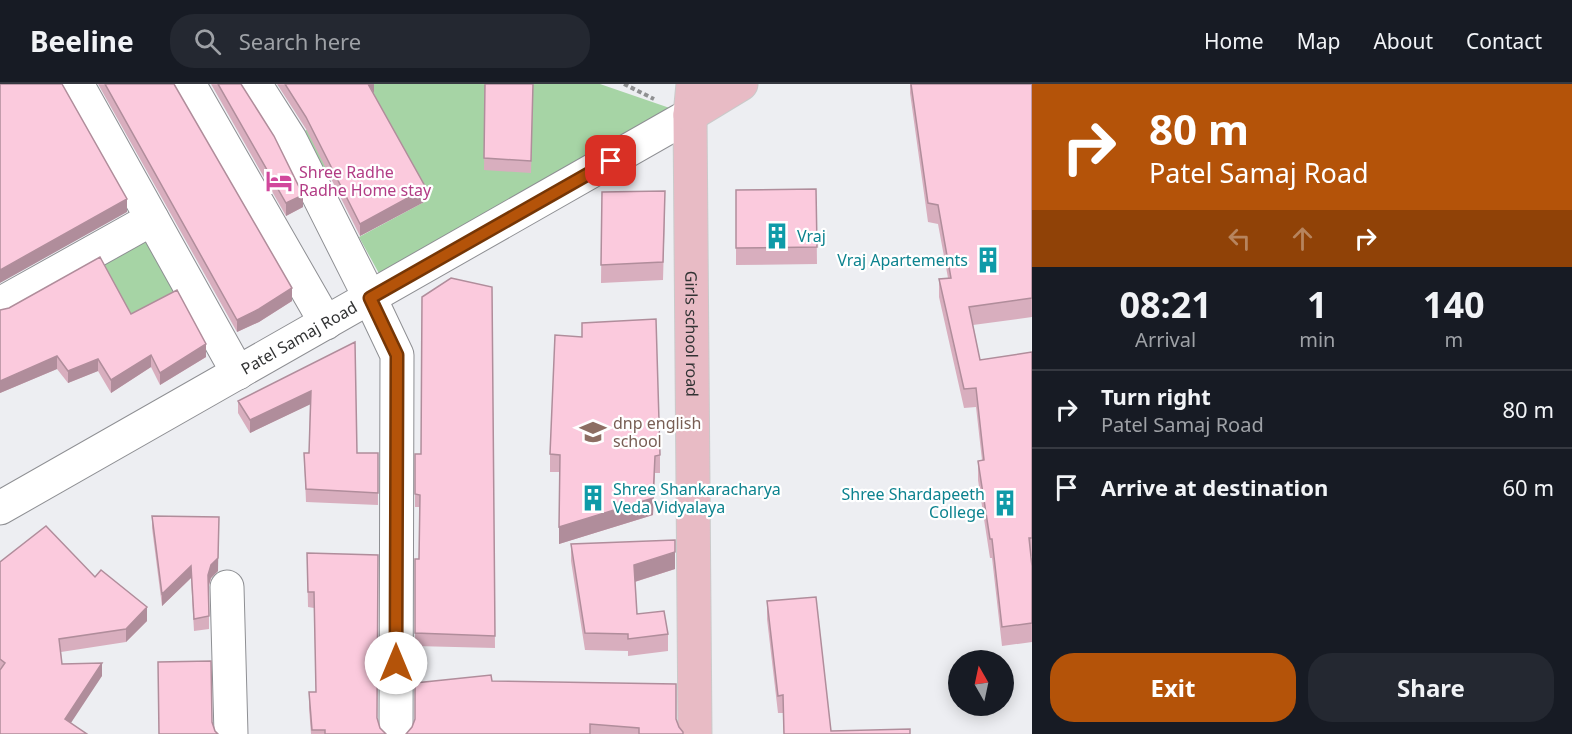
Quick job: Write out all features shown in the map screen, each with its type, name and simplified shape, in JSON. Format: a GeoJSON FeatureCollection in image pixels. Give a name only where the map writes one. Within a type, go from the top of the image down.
{"type":"FeatureCollection","features":[{"type":"Feature","properties":{"kind":"main road"},"geometry":{"type":"LineString","coordinates":[[692,100],[741,84]]}},
{"type":"Feature","properties":{"kind":"main road","name":"Girls school road"},"geometry":{"type":"LineString","coordinates":[[692,100],[695,734]]}},
{"type":"Feature","properties":{"kind":"street"},"geometry":{"type":"LineString","coordinates":[[77,84],[238,373]]}},
{"type":"Feature","properties":{"kind":"street"},"geometry":{"type":"LineString","coordinates":[[189,84],[326,323]]}},
{"type":"Feature","properties":{"kind":"street"},"geometry":{"type":"LineString","coordinates":[[255,84],[290,139],[397,355],[396,734]]}},
{"type":"Feature","properties":{"kind":"street","name":"Patel Samaj Road"},"geometry":{"type":"LineString","coordinates":[[0,508],[370,298],[692,100]]}},
{"type":"Feature","properties":{"kind":"street"},"geometry":{"type":"LineString","coordinates":[[0,304],[152,219]]}},
{"type":"Feature","properties":{"kind":"street"},"geometry":{"type":"LineString","coordinates":[[227,587],[231,734]]}},
{"type":"Feature","properties":{"kind":"green space"},"geometry":{"type":"Polygon","coordinates":[[[368,84],[600,84],[690,115],[387,288],[359,237],[426,201],[390,136],[321,172],[301,133],[373,94],[368,84]]]}},
{"type":"Feature","properties":{"kind":"green space"},"geometry":{"type":"Polygon","coordinates":[[[152,219],[192,291],[131,326],[91,253],[152,219]]]}},
{"type":"Feature","properties":{"kind":"building"},"geometry":{"type":"Polygon","coordinates":[[[0,84],[62,84],[127,199],[0,270],[0,84]]]}},
{"type":"Feature","properties":{"kind":"building"},"geometry":{"type":"Polygon","coordinates":[[[105,84],[174,84],[292,288],[237,320],[105,84]]]}},
{"type":"Feature","properties":{"kind":"building"},"geometry":{"type":"Polygon","coordinates":[[[218,84],[241,84],[274,136],[303,195],[286,203],[218,84]]]}},
{"type":"Feature","properties":{"kind":"building"},"geometry":{"type":"Polygon","coordinates":[[[285,84],[368,84],[426,188],[360,224],[306,117],[285,84]]]}},
{"type":"Feature","properties":{"kind":"building"},"geometry":{"type":"Polygon","coordinates":[[[485,84],[533,84],[531,161],[484,158],[485,84]]]}},
{"type":"Feature","properties":{"kind":"building","name":"Vraj Apartements"},"geometry":{"type":"Polygon","coordinates":[[[911,84],[1032,84],[1032,298],[969,307],[980,360],[1032,352],[1032,538],[1029,538],[1032,566],[1032,623],[1002,627],[992,539],[990,539],[978,461],[984,460],[976,388],[964,389],[939,279],[951,278],[938,205],[928,203],[911,84]]]}},
{"type":"Feature","properties":{"kind":"building","name":"Vraj"},"geometry":{"type":"Polygon","coordinates":[[[816,189],[817,247],[736,248],[736,190],[816,189]]]}},
{"type":"Feature","properties":{"kind":"building"},"geometry":{"type":"Polygon","coordinates":[[[665,191],[663,262],[601,265],[602,192],[665,191]]]}},
{"type":"Feature","properties":{"kind":"building"},"geometry":{"type":"Polygon","coordinates":[[[100,257],[131,314],[177,290],[206,344],[160,373],[151,355],[111,380],[98,359],[68,371],[57,356],[0,381],[0,310],[9,308],[100,257]]]}},
{"type":"Feature","properties":{"kind":"building"},"geometry":{"type":"Polygon","coordinates":[[[451,278],[492,287],[495,636],[415,633],[415,559],[419,559],[420,495],[415,494],[415,454],[421,454],[422,297],[451,278]]]}},
{"type":"Feature","properties":{"kind":"building","name":"Shree Shankaracharya Veda Vidyalaya"},"geometry":{"type":"Polygon","coordinates":[[[656,319],[660,455],[655,456],[653,498],[559,527],[560,455],[550,454],[555,335],[582,337],[582,323],[656,319]]]}},
{"type":"Feature","properties":{"kind":"building"},"geometry":{"type":"Polygon","coordinates":[[[355,342],[357,453],[378,453],[378,493],[306,489],[304,453],[309,453],[311,391],[250,420],[238,401],[355,342]]]}},
{"type":"Feature","properties":{"kind":"building"},"geometry":{"type":"Polygon","coordinates":[[[152,516],[219,517],[218,558],[211,565],[208,575],[209,616],[194,619],[191,566],[162,594],[152,516]]]}},
{"type":"Feature","properties":{"kind":"building"},"geometry":{"type":"Polygon","coordinates":[[[46,526],[95,577],[101,570],[147,607],[126,629],[59,639],[62,664],[102,663],[65,719],[87,734],[0,734],[0,670],[5,663],[0,659],[0,562],[46,526]]]}},
{"type":"Feature","properties":{"kind":"building"},"geometry":{"type":"Polygon","coordinates":[[[675,540],[675,552],[634,565],[637,614],[664,611],[668,634],[628,639],[628,634],[585,633],[571,544],[675,540]]]}},
{"type":"Feature","properties":{"kind":"building"},"geometry":{"type":"Polygon","coordinates":[[[307,553],[378,555],[377,718],[380,728],[386,734],[325,734],[325,730],[312,730],[309,692],[316,692],[314,592],[308,592],[307,553]]]}},
{"type":"Feature","properties":{"kind":"building"},"geometry":{"type":"Polygon","coordinates":[[[816,597],[831,731],[910,729],[910,734],[784,734],[783,695],[778,696],[767,601],[816,597]]]}},
{"type":"Feature","properties":{"kind":"building"},"geometry":{"type":"Polygon","coordinates":[[[211,661],[212,722],[218,734],[159,734],[158,662],[211,661]]]}},
{"type":"Feature","properties":{"kind":"building"},"geometry":{"type":"Polygon","coordinates":[[[491,675],[492,681],[676,684],[676,719],[683,734],[639,734],[639,728],[590,724],[590,734],[406,734],[415,719],[415,683],[491,675]]]}},
{"type":"Feature","properties":{"kind":"place","name":"Shree Radhe Radhe Home stay"},"geometry":{"type":"Point","coordinates":[279,181]}},
{"type":"Feature","properties":{"kind":"place","name":"Vraj"},"geometry":{"type":"Point","coordinates":[777,236]}},
{"type":"Feature","properties":{"kind":"place","name":"Vraj Apartements"},"geometry":{"type":"Point","coordinates":[988,260]}},
{"type":"Feature","properties":{"kind":"place","name":"dnp english school"},"geometry":{"type":"Point","coordinates":[593,432]}},
{"type":"Feature","properties":{"kind":"place","name":"Shree Shankaracharya Veda Vidyalaya"},"geometry":{"type":"Point","coordinates":[593,498]}},
{"type":"Feature","properties":{"kind":"place","name":"Shree Shardapeeth College"},"geometry":{"type":"Point","coordinates":[1005,503]}},
{"type":"Feature","properties":{"kind":"route"},"geometry":{"type":"LineString","coordinates":[[396,663],[397,355],[370,298],[611,161]]}}]}
